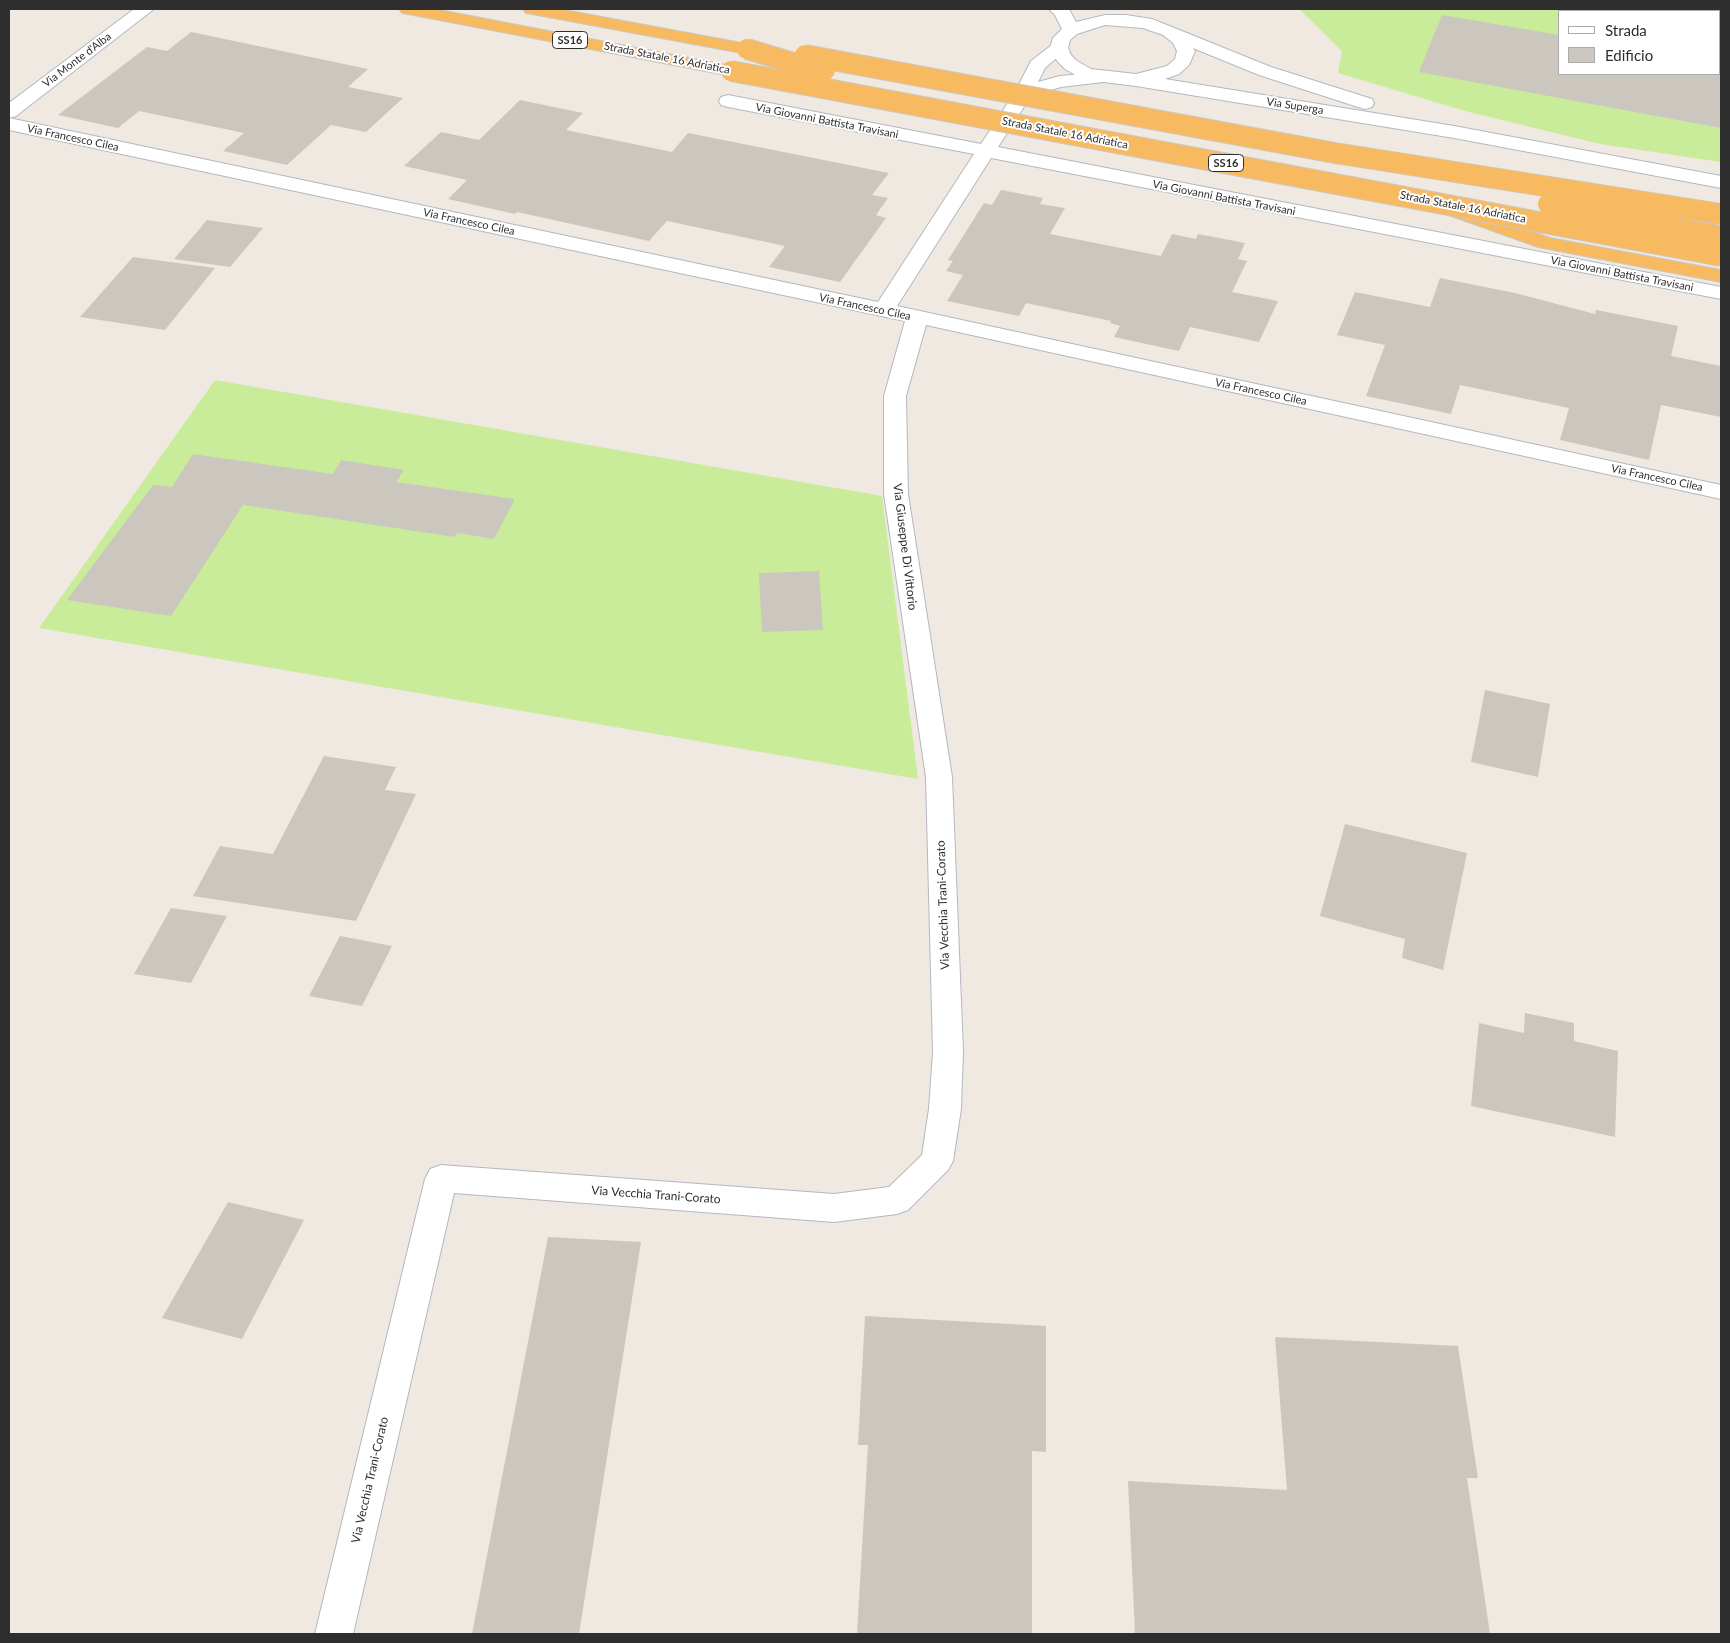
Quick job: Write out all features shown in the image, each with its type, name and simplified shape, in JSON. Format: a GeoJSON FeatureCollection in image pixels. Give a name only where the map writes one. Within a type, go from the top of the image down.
{"type":"FeatureCollection","features":[{"type":"Feature","properties":{"kind":"highway","name":"Strada Statale 16 Adriatica"},"geometry":{"type":"LineString","coordinates":[[408,9],[1721,256]]}},
{"type":"Feature","properties":{"kind":"highway","name":"Strada Statale 16 Adriatica"},"geometry":{"type":"LineString","coordinates":[[532,9],[746,49],[800,65],[1721,236]]}},
{"type":"Feature","properties":{"kind":"highway","name":"SS16"},"geometry":{"type":"LineString","coordinates":[[746,49],[811,56],[1335,153],[1721,214]]}},
{"type":"Feature","properties":{"kind":"highway","name":"SS16"},"geometry":{"type":"LineString","coordinates":[[1423,200],[1545,243],[1721,276]]}},
{"type":"Feature","properties":{"kind":"street","name":"Via Monte d'Alba"},"geometry":{"type":"LineString","coordinates":[[9,112],[145,9]]}},
{"type":"Feature","properties":{"kind":"street","name":"Via Superga"},"geometry":{"type":"LineString","coordinates":[[1132,9],[1146,23]]}},
{"type":"Feature","properties":{"kind":"street"},"geometry":{"type":"LineString","coordinates":[[884,310],[1024,92],[1037,65],[1059,48],[1062,38],[1071,30],[1061,10]]}},
{"type":"Feature","properties":{"kind":"street","name":"Via Superga"},"geometry":{"type":"LineString","coordinates":[[1071,30],[1086,24],[1105,20],[1126,20],[1146,23],[1265,71],[1454,132]]}},
{"type":"Feature","properties":{"kind":"street","name":"Via Superga"},"geometry":{"type":"LineString","coordinates":[[1136,80],[1174,70],[1183,61],[1186,51],[1181,40],[1169,31]]}},
{"type":"Feature","properties":{"kind":"street","name":"Via Superga"},"geometry":{"type":"LineString","coordinates":[[1059,48],[1062,57],[1071,65],[1103,78],[1136,80],[1454,132],[1721,182]]}},
{"type":"Feature","properties":{"kind":"street"},"geometry":{"type":"LineString","coordinates":[[1024,92],[1060,82],[1103,78]]}},
{"type":"Feature","properties":{"kind":"street","name":"Via Giovanni Battista Travisani"},"geometry":{"type":"LineString","coordinates":[[728,101],[1721,293]]}},
{"type":"Feature","properties":{"kind":"street","name":"Via Francesco Cilea"},"geometry":{"type":"LineString","coordinates":[[9,124],[884,310],[1721,492]]}},
{"type":"Feature","properties":{"kind":"street","name":"Via Giuseppe Di Vittorio"},"geometry":{"type":"LineString","coordinates":[[917,318],[895,396],[896,494],[939,777]]}},
{"type":"Feature","properties":{"kind":"street","name":"Via Vecchia Trani-Corato"},"geometry":{"type":"LineString","coordinates":[[334,1634],[441,1179],[834,1208],[897,1200],[937,1161],[945,1110],[948,1052],[939,777]]}},
{"type":"Feature","properties":{"kind":"green space"},"geometry":{"type":"Polygon","coordinates":[[[1299,9],[1721,9],[1721,162],[1600,144],[1465,111],[1338,73],[1342,51],[1299,9]]]}},
{"type":"Feature","properties":{"kind":"green space"},"geometry":{"type":"Polygon","coordinates":[[[215,380],[882,496],[918,779],[39,628],[215,380]]]}},
{"type":"Feature","properties":{"kind":"building"},"geometry":{"type":"Polygon","coordinates":[[[1442,15],[1558,35],[1558,75],[1721,74],[1721,128],[1419,72],[1442,15]]]}},
{"type":"Feature","properties":{"kind":"building"},"geometry":{"type":"Polygon","coordinates":[[[191,32],[368,69],[348,87],[403,98],[366,132],[331,125],[287,165],[223,151],[244,133],[139,111],[118,128],[58,115],[147,47],[167,51],[191,32]]]}},
{"type":"Feature","properties":{"kind":"building"},"geometry":{"type":"Polygon","coordinates":[[[520,100],[583,113],[566,130],[672,152],[688,133],[889,173],[872,195],[888,198],[876,215],[886,218],[840,282],[769,267],[785,246],[667,221],[649,241],[517,212],[515,214],[448,199],[467,180],[404,166],[441,132],[479,140],[520,100]]]}},
{"type":"Feature","properties":{"kind":"building"},"geometry":{"type":"Polygon","coordinates":[[[1001,190],[1043,198],[1040,204],[1065,208],[1050,234],[1161,256],[1172,234],[1196,239],[1198,234],[1245,243],[1238,259],[1247,261],[1232,292],[1278,301],[1259,342],[1190,327],[1179,351],[1114,337],[1120,326],[1110,323],[1111,321],[1026,303],[1019,316],[947,301],[963,275],[946,271],[953,261],[948,260],[984,203],[992,205],[1001,190]]]}},
{"type":"Feature","properties":{"kind":"building"},"geometry":{"type":"Polygon","coordinates":[[[207,220],[263,228],[230,267],[174,259],[207,220]]]}},
{"type":"Feature","properties":{"kind":"building"},"geometry":{"type":"Polygon","coordinates":[[[133,257],[215,268],[165,330],[80,317],[133,257]]]}},
{"type":"Feature","properties":{"kind":"building"},"geometry":{"type":"Polygon","coordinates":[[[1440,278],[1515,293],[1595,314],[1596,310],[1678,326],[1671,356],[1721,366],[1721,417],[1661,405],[1649,460],[1560,440],[1569,408],[1460,385],[1451,414],[1366,396],[1385,345],[1337,335],[1355,292],[1430,307],[1440,278]]]}},
{"type":"Feature","properties":{"kind":"building"},"geometry":{"type":"Polygon","coordinates":[[[193,454],[333,474],[341,460],[404,470],[396,482],[515,499],[494,539],[457,533],[455,537],[243,505],[171,616],[67,600],[153,485],[172,487],[193,454]]]}},
{"type":"Feature","properties":{"kind":"building"},"geometry":{"type":"Polygon","coordinates":[[[819,571],[823,630],[762,632],[759,573],[819,571]]]}},
{"type":"Feature","properties":{"kind":"building"},"geometry":{"type":"Polygon","coordinates":[[[1485,690],[1550,704],[1538,777],[1471,762],[1485,690]]]}},
{"type":"Feature","properties":{"kind":"building"},"geometry":{"type":"Polygon","coordinates":[[[324,756],[396,767],[385,790],[416,794],[356,921],[193,896],[220,846],[273,854],[324,756]]]}},
{"type":"Feature","properties":{"kind":"building"},"geometry":{"type":"Polygon","coordinates":[[[1345,824],[1467,853],[1443,970],[1402,958],[1405,939],[1320,916],[1345,824]]]}},
{"type":"Feature","properties":{"kind":"building"},"geometry":{"type":"Polygon","coordinates":[[[171,908],[227,916],[191,983],[134,974],[171,908]]]}},
{"type":"Feature","properties":{"kind":"building"},"geometry":{"type":"Polygon","coordinates":[[[340,936],[392,946],[362,1006],[309,996],[340,936]]]}},
{"type":"Feature","properties":{"kind":"building"},"geometry":{"type":"Polygon","coordinates":[[[1525,1013],[1574,1023],[1574,1041],[1618,1051],[1615,1137],[1471,1106],[1479,1023],[1524,1033],[1525,1013]]]}},
{"type":"Feature","properties":{"kind":"building"},"geometry":{"type":"Polygon","coordinates":[[[228,1202],[304,1220],[242,1339],[162,1318],[228,1202]]]}},
{"type":"Feature","properties":{"kind":"building"},"geometry":{"type":"Polygon","coordinates":[[[548,1237],[641,1242],[579,1634],[472,1634],[548,1237]]]}},
{"type":"Feature","properties":{"kind":"building"},"geometry":{"type":"Polygon","coordinates":[[[865,1316],[1046,1326],[1046,1452],[1032,1451],[1032,1634],[857,1634],[868,1445],[858,1445],[865,1316]]]}},
{"type":"Feature","properties":{"kind":"building"},"geometry":{"type":"Polygon","coordinates":[[[1275,1337],[1458,1346],[1478,1478],[1467,1478],[1490,1634],[1135,1634],[1128,1481],[1287,1490],[1275,1337]]]}}]}
